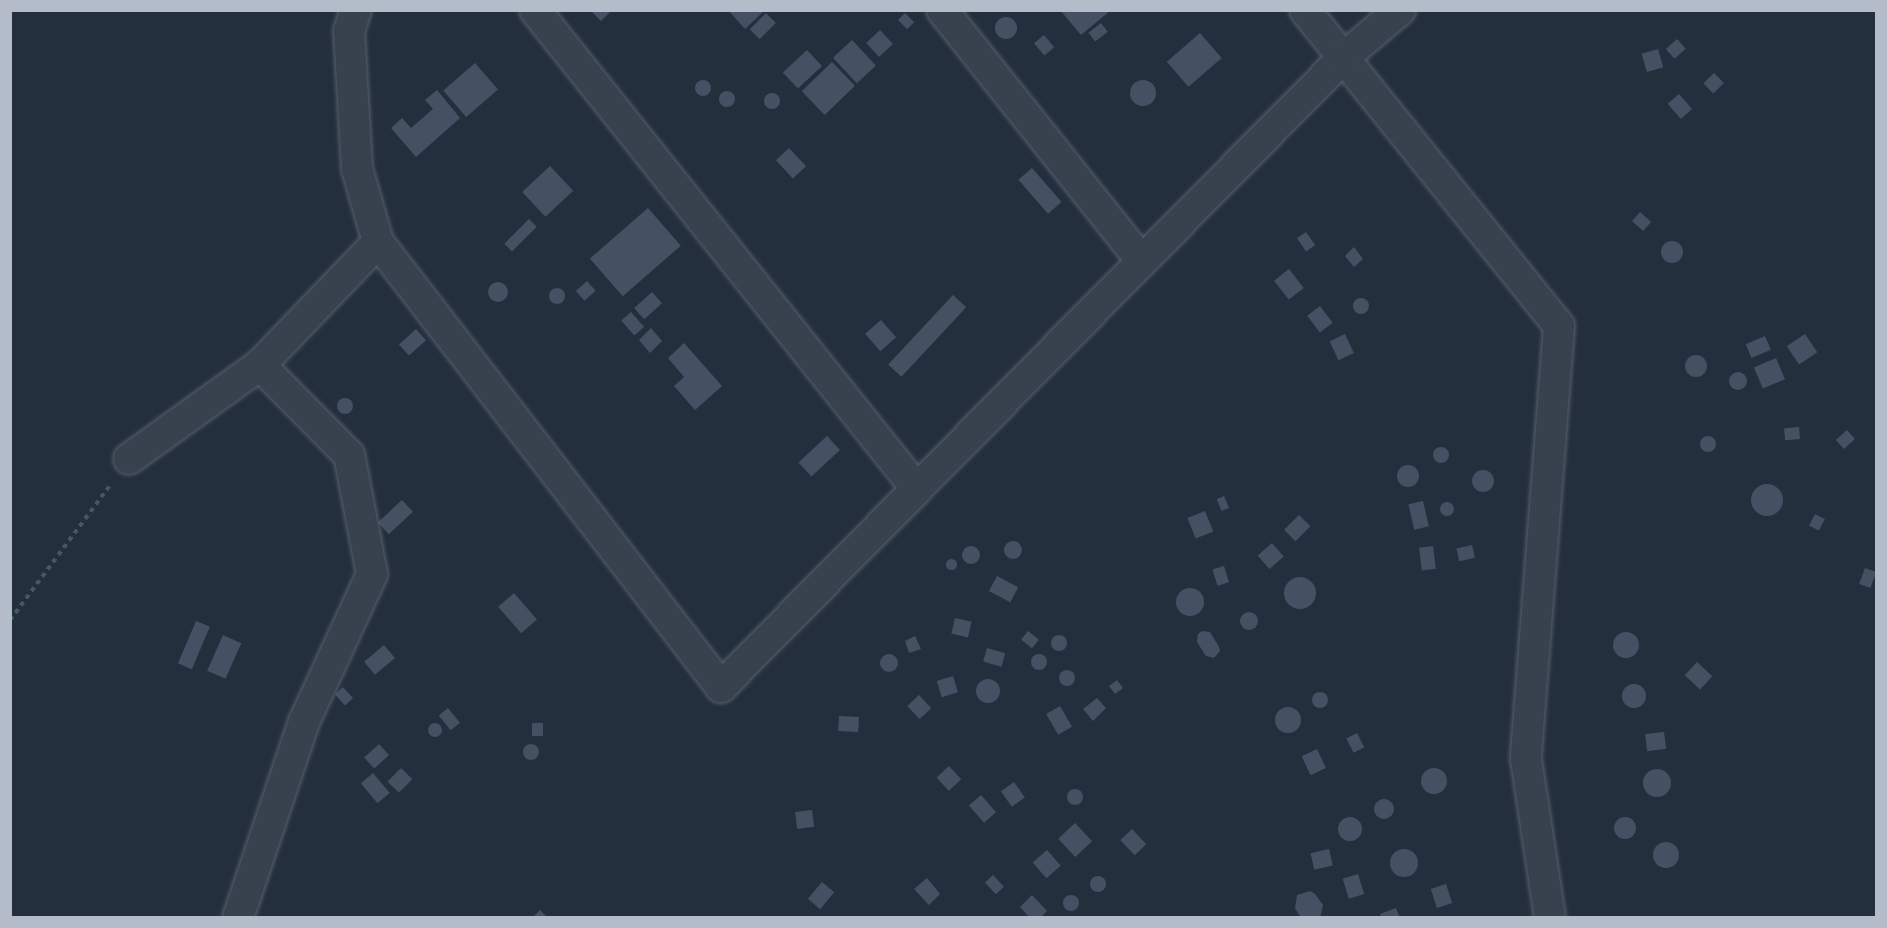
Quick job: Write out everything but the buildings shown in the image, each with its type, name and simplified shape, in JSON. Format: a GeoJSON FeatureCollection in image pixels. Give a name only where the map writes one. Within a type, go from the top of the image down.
{"type":"FeatureCollection","features":[{"type":"Feature","properties":{"kind":"street"},"geometry":{"type":"LineString","coordinates":[[356,10],[349,31],[357,169],[378,243],[721,687],[1342,58],[1400,10]]}},
{"type":"Feature","properties":{"kind":"street"},"geometry":{"type":"LineString","coordinates":[[535,10],[917,489]]}},
{"type":"Feature","properties":{"kind":"street"},"geometry":{"type":"LineString","coordinates":[[942,10],[1142,261]]}},
{"type":"Feature","properties":{"kind":"street"},"geometry":{"type":"LineString","coordinates":[[1305,10],[1559,326],[1526,759],[1550,918]]}},
{"type":"Feature","properties":{"kind":"street"},"geometry":{"type":"LineString","coordinates":[[129,459],[260,365],[378,243]]}},
{"type":"Feature","properties":{"kind":"street"},"geometry":{"type":"LineString","coordinates":[[238,918],[304,722],[372,574],[350,455],[260,365]]}},
{"type":"Feature","properties":{"kind":"path"},"geometry":{"type":"LineString","coordinates":[[10,620],[129,459]]}}]}
